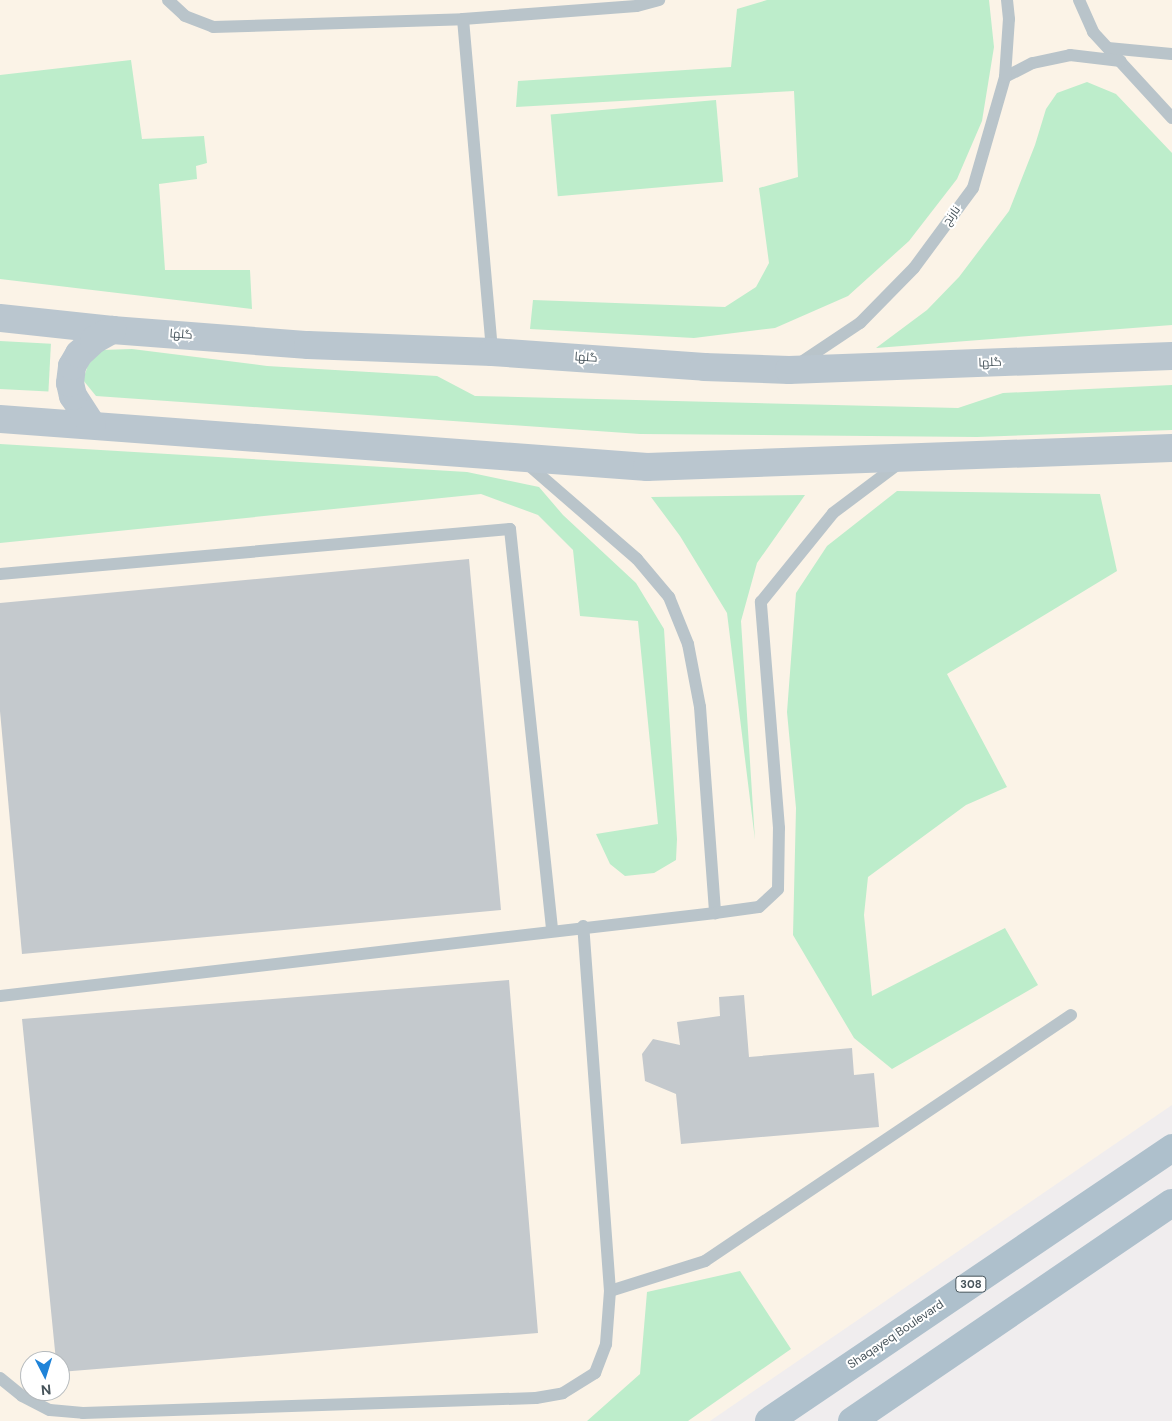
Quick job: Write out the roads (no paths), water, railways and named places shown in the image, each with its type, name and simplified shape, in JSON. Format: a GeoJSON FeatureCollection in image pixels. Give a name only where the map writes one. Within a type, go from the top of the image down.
{"type":"FeatureCollection","features":[{"type":"Feature","properties":{"kind":"main road","name":"Shaqayeq Boulevard"},"geometry":{"type":"LineString","coordinates":[[769,1421],[1172,1148]]}},
{"type":"Feature","properties":{"kind":"main road"},"geometry":{"type":"LineString","coordinates":[[852,1421],[1172,1203]]}},
{"type":"Feature","properties":{"kind":"main road"},"geometry":{"type":"LineString","coordinates":[[1139,1226],[1172,1227]]}},
{"type":"Feature","properties":{"kind":"street","name":"گلها"},"geometry":{"type":"LineString","coordinates":[[0,318],[112,330],[308,345],[492,352],[704,367],[789,370],[1172,356]]}},
{"type":"Feature","properties":{"kind":"street"},"geometry":{"type":"LineString","coordinates":[[92,425],[73,396],[70,383],[72,366],[79,354],[94,340],[112,330]]}},
{"type":"Feature","properties":{"kind":"street"},"geometry":{"type":"LineString","coordinates":[[0,420],[92,425],[647,467],[1172,448]]}},
{"type":"Feature","properties":{"kind":"lane"},"geometry":{"type":"LineString","coordinates":[[168,0],[185,16],[214,28],[463,19],[637,6],[660,0]]}},
{"type":"Feature","properties":{"kind":"lane","name":"نارنج"},"geometry":{"type":"LineString","coordinates":[[789,370],[860,323],[914,268],[973,188],[1005,77],[1009,19],[1007,0]]}},
{"type":"Feature","properties":{"kind":"lane"},"geometry":{"type":"LineString","coordinates":[[1079,0],[1093,32],[1172,118]]}},
{"type":"Feature","properties":{"kind":"lane"},"geometry":{"type":"LineString","coordinates":[[463,19],[492,352]]}},
{"type":"Feature","properties":{"kind":"lane"},"geometry":{"type":"LineString","coordinates":[[1108,48],[1172,54]]}},
{"type":"Feature","properties":{"kind":"lane"},"geometry":{"type":"LineString","coordinates":[[1005,77],[1033,63],[1070,55],[1121,62]]}},
{"type":"Feature","properties":{"kind":"lane"},"geometry":{"type":"LineString","coordinates":[[519,458],[637,559],[669,597],[688,644],[700,707],[715,913]]}},
{"type":"Feature","properties":{"kind":"lane"},"geometry":{"type":"LineString","coordinates":[[0,996],[583,926],[760,907],[778,889],[779,828],[761,602],[833,513],[906,458]]}},
{"type":"Feature","properties":{"kind":"lane"},"geometry":{"type":"LineString","coordinates":[[0,574],[510,529],[552,930]]}},
{"type":"Feature","properties":{"kind":"lane"},"geometry":{"type":"LineString","coordinates":[[0,1378],[22,1396],[50,1410],[83,1413],[536,1398],[563,1393],[595,1373],[606,1344],[610,1291],[583,926]]}},
{"type":"Feature","properties":{"kind":"lane"},"geometry":{"type":"LineString","coordinates":[[610,1291],[705,1261],[1071,1015]]}}]}
